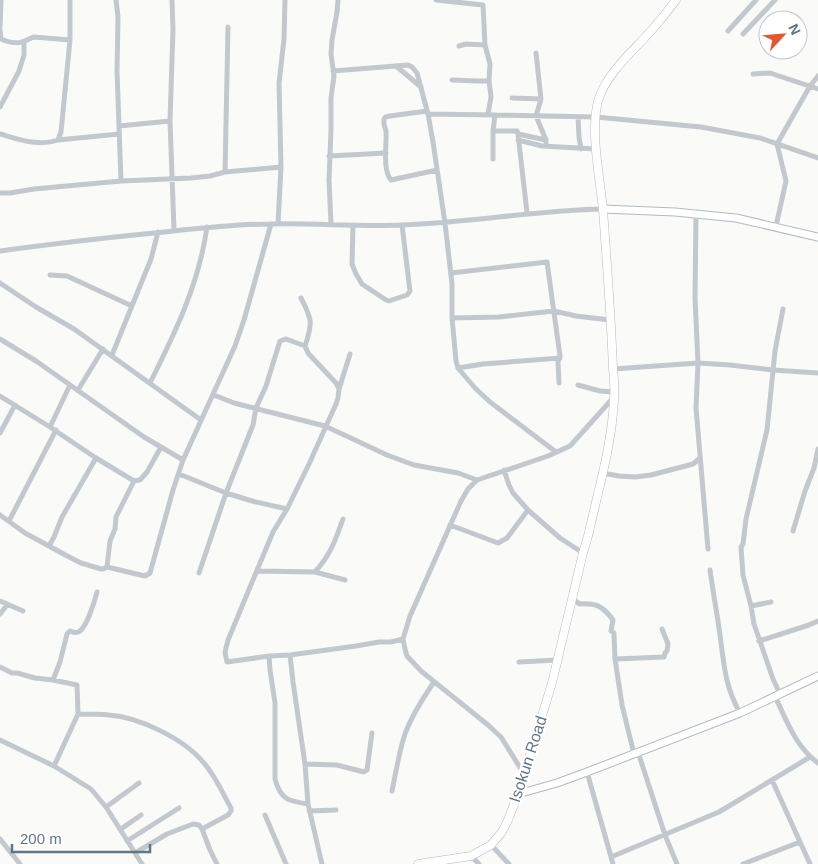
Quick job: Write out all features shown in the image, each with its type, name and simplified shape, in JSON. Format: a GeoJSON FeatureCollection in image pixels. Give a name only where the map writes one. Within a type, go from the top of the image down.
{"type":"FeatureCollection","features":[{"type":"Feature","properties":{"kind":"main road","name":"Isokun Road"},"geometry":{"type":"LineString","coordinates":[[418,864],[471,856],[491,845],[502,832],[525,774],[552,683],[588,536],[611,431],[614,394],[603,209],[596,149],[598,101],[619,65],[654,28],[676,0]]}},
{"type":"Feature","properties":{"kind":"street"},"geometry":{"type":"LineString","coordinates":[[1,0],[1,39],[8,42],[24,42],[34,37],[70,40]]}},
{"type":"Feature","properties":{"kind":"street"},"geometry":{"type":"LineString","coordinates":[[58,140],[61,132],[70,40],[70,0]]}},
{"type":"Feature","properties":{"kind":"street"},"geometry":{"type":"LineString","coordinates":[[116,0],[118,17],[117,70],[121,181]]}},
{"type":"Feature","properties":{"kind":"street"},"geometry":{"type":"LineString","coordinates":[[172,0],[170,121],[174,230]]}},
{"type":"Feature","properties":{"kind":"street"},"geometry":{"type":"LineString","coordinates":[[278,224],[281,167],[279,83],[284,39],[285,0]]}},
{"type":"Feature","properties":{"kind":"street"},"geometry":{"type":"LineString","coordinates":[[331,224],[329,156],[331,98],[334,76],[331,54],[338,0]]}},
{"type":"Feature","properties":{"kind":"street"},"geometry":{"type":"LineString","coordinates":[[436,0],[483,5],[485,45],[490,64],[489,81],[491,97],[488,114]]}},
{"type":"Feature","properties":{"kind":"street"},"geometry":{"type":"LineString","coordinates":[[728,31],[756,0]]}},
{"type":"Feature","properties":{"kind":"street"},"geometry":{"type":"LineString","coordinates":[[743,34],[775,0]]}},
{"type":"Feature","properties":{"kind":"street"},"geometry":{"type":"LineString","coordinates":[[225,172],[228,27]]}},
{"type":"Feature","properties":{"kind":"street"},"geometry":{"type":"LineString","coordinates":[[0,107],[19,71],[24,55],[24,42]]}},
{"type":"Feature","properties":{"kind":"street"},"geometry":{"type":"LineString","coordinates":[[459,46],[466,44],[485,45]]}},
{"type":"Feature","properties":{"kind":"street"},"geometry":{"type":"LineString","coordinates":[[536,53],[541,99],[536,116],[546,140],[546,146]]}},
{"type":"Feature","properties":{"kind":"street"},"geometry":{"type":"LineString","coordinates":[[333,71],[408,65],[417,73],[428,113],[446,223],[452,284],[452,318],[458,368],[490,402],[556,452]]}},
{"type":"Feature","properties":{"kind":"street"},"geometry":{"type":"LineString","coordinates":[[396,66],[421,87]]}},
{"type":"Feature","properties":{"kind":"street"},"geometry":{"type":"LineString","coordinates":[[753,74],[770,73],[818,88]]}},
{"type":"Feature","properties":{"kind":"street"},"geometry":{"type":"LineString","coordinates":[[776,226],[786,182],[777,144],[810,86],[818,76]]}},
{"type":"Feature","properties":{"kind":"street"},"geometry":{"type":"LineString","coordinates":[[412,78],[419,80]]}},
{"type":"Feature","properties":{"kind":"street"},"geometry":{"type":"LineString","coordinates":[[452,80],[489,81]]}},
{"type":"Feature","properties":{"kind":"street"},"geometry":{"type":"LineString","coordinates":[[512,98],[541,99]]}},
{"type":"Feature","properties":{"kind":"street"},"geometry":{"type":"LineString","coordinates":[[437,170],[391,180],[387,172],[386,130],[383,121],[386,117],[428,113],[488,114],[596,118],[702,127],[760,138],[818,158]]}},
{"type":"Feature","properties":{"kind":"street"},"geometry":{"type":"LineString","coordinates":[[493,159],[493,131],[496,115]]}},
{"type":"Feature","properties":{"kind":"street"},"geometry":{"type":"LineString","coordinates":[[578,117],[581,149]]}},
{"type":"Feature","properties":{"kind":"street"},"geometry":{"type":"LineString","coordinates":[[119,126],[170,121]]}},
{"type":"Feature","properties":{"kind":"street"},"geometry":{"type":"LineString","coordinates":[[493,131],[516,131],[518,133],[527,213]]}},
{"type":"Feature","properties":{"kind":"street"},"geometry":{"type":"LineString","coordinates":[[61,132],[70,139]]}},
{"type":"Feature","properties":{"kind":"street"},"geometry":{"type":"LineString","coordinates":[[0,134],[20,140],[48,143],[58,140],[119,134]]}},
{"type":"Feature","properties":{"kind":"street"},"geometry":{"type":"LineString","coordinates":[[518,137],[546,140]]}},
{"type":"Feature","properties":{"kind":"street"},"geometry":{"type":"LineString","coordinates":[[518,137],[546,146],[596,149]]}},
{"type":"Feature","properties":{"kind":"street"},"geometry":{"type":"LineString","coordinates":[[329,156],[386,153]]}},
{"type":"Feature","properties":{"kind":"street"},"geometry":{"type":"LineString","coordinates":[[430,171],[435,156]]}},
{"type":"Feature","properties":{"kind":"street"},"geometry":{"type":"LineString","coordinates":[[0,193],[121,181],[210,176],[225,172],[281,167]]}},
{"type":"Feature","properties":{"kind":"street"},"geometry":{"type":"LineString","coordinates":[[0,251],[207,227],[271,224],[402,225],[446,223],[527,213],[603,209],[736,218],[818,237]]}},
{"type":"Feature","properties":{"kind":"street"},"geometry":{"type":"LineString","coordinates":[[696,214],[695,298],[698,363],[696,408],[708,549]]}},
{"type":"Feature","properties":{"kind":"street"},"geometry":{"type":"LineString","coordinates":[[0,515],[25,532],[81,563],[101,569],[107,566],[145,576],[150,573],[183,460],[235,346],[271,224]]}},
{"type":"Feature","properties":{"kind":"street"},"geometry":{"type":"LineString","coordinates":[[353,225],[352,264],[356,274],[362,284],[390,301],[407,295],[410,292],[402,225]]}},
{"type":"Feature","properties":{"kind":"street"},"geometry":{"type":"LineString","coordinates":[[150,383],[175,333],[189,299],[204,248],[207,227]]}},
{"type":"Feature","properties":{"kind":"street"},"geometry":{"type":"LineString","coordinates":[[112,355],[151,259],[158,232]]}},
{"type":"Feature","properties":{"kind":"street"},"geometry":{"type":"LineString","coordinates":[[451,273],[547,262],[560,358],[558,362],[559,383]]}},
{"type":"Feature","properties":{"kind":"street"},"geometry":{"type":"LineString","coordinates":[[50,275],[67,276],[132,306]]}},
{"type":"Feature","properties":{"kind":"street"},"geometry":{"type":"LineString","coordinates":[[0,284],[74,329],[201,420]]}},
{"type":"Feature","properties":{"kind":"street"},"geometry":{"type":"LineString","coordinates":[[301,298],[311,319],[310,333],[305,346],[308,353],[336,383],[339,389]]}},
{"type":"Feature","properties":{"kind":"street"},"geometry":{"type":"LineString","coordinates":[[783,310],[775,350],[767,430],[746,519],[742,545],[743,574],[759,641],[792,734],[810,757],[818,763]]}},
{"type":"Feature","properties":{"kind":"street"},"geometry":{"type":"LineString","coordinates":[[452,318],[499,317],[554,311],[610,320]]}},
{"type":"Feature","properties":{"kind":"street"},"geometry":{"type":"LineString","coordinates":[[0,339],[36,361],[144,437],[183,460]]}},
{"type":"Feature","properties":{"kind":"street"},"geometry":{"type":"LineString","coordinates":[[199,573],[226,493],[253,425],[256,408],[266,386],[280,341],[286,339],[305,346]]}},
{"type":"Feature","properties":{"kind":"street"},"geometry":{"type":"LineString","coordinates":[[78,390],[103,350]]}},
{"type":"Feature","properties":{"kind":"street"},"geometry":{"type":"LineString","coordinates":[[350,354],[338,398],[287,509],[273,532],[228,640],[225,652],[227,662],[403,639]]}},
{"type":"Feature","properties":{"kind":"street"},"geometry":{"type":"LineString","coordinates":[[458,368],[483,364],[560,358]]}},
{"type":"Feature","properties":{"kind":"street"},"geometry":{"type":"LineString","coordinates":[[613,369],[698,363],[818,373]]}},
{"type":"Feature","properties":{"kind":"street"},"geometry":{"type":"LineString","coordinates":[[50,427],[70,385]]}},
{"type":"Feature","properties":{"kind":"street"},"geometry":{"type":"LineString","coordinates":[[578,385],[614,394]]}},
{"type":"Feature","properties":{"kind":"street"},"geometry":{"type":"LineString","coordinates":[[525,774],[501,737],[420,671],[407,656],[403,639],[413,609],[460,501],[468,489],[477,480],[570,446],[614,394]]}},
{"type":"Feature","properties":{"kind":"street"},"geometry":{"type":"LineString","coordinates":[[214,395],[234,403],[325,426],[387,455],[414,465],[477,480]]}},
{"type":"Feature","properties":{"kind":"street"},"geometry":{"type":"LineString","coordinates":[[0,396],[134,481],[140,480],[147,472],[161,446]]}},
{"type":"Feature","properties":{"kind":"street"},"geometry":{"type":"LineString","coordinates":[[0,433],[15,405]]}},
{"type":"Feature","properties":{"kind":"street"},"geometry":{"type":"LineString","coordinates":[[9,521],[56,430]]}},
{"type":"Feature","properties":{"kind":"street"},"geometry":{"type":"LineString","coordinates":[[793,531],[805,491],[816,469],[818,448]]}},
{"type":"Feature","properties":{"kind":"street"},"geometry":{"type":"LineString","coordinates":[[49,546],[62,517],[96,458]]}},
{"type":"Feature","properties":{"kind":"street"},"geometry":{"type":"LineString","coordinates":[[602,473],[635,477],[651,475],[693,464],[700,458]]}},
{"type":"Feature","properties":{"kind":"street"},"geometry":{"type":"LineString","coordinates":[[693,464],[700,466]]}},
{"type":"Feature","properties":{"kind":"street"},"geometry":{"type":"LineString","coordinates":[[504,470],[513,493],[528,510],[560,538],[583,553]]}},
{"type":"Feature","properties":{"kind":"street"},"geometry":{"type":"LineString","coordinates":[[179,474],[226,493],[287,509]]}},
{"type":"Feature","properties":{"kind":"street"},"geometry":{"type":"LineString","coordinates":[[107,566],[110,541],[116,530],[116,517],[134,481]]}},
{"type":"Feature","properties":{"kind":"street"},"geometry":{"type":"LineString","coordinates":[[450,525],[498,543],[507,538],[528,510]]}},
{"type":"Feature","properties":{"kind":"street"},"geometry":{"type":"LineString","coordinates":[[316,572],[332,549],[343,519]]}},
{"type":"Feature","properties":{"kind":"street"},"geometry":{"type":"LineString","coordinates":[[710,570],[723,663],[729,691],[740,713]]}},
{"type":"Feature","properties":{"kind":"street"},"geometry":{"type":"LineString","coordinates":[[258,571],[316,572],[345,580]]}},
{"type":"Feature","properties":{"kind":"street"},"geometry":{"type":"LineString","coordinates":[[53,680],[67,634],[81,630],[88,618],[97,592]]}},
{"type":"Feature","properties":{"kind":"street"},"geometry":{"type":"LineString","coordinates":[[574,593],[575,600],[580,604],[590,603],[600,606],[613,620],[611,631],[614,633],[615,659],[622,705],[636,753],[677,864]]}},
{"type":"Feature","properties":{"kind":"street"},"geometry":{"type":"LineString","coordinates":[[0,601],[23,611]]}},
{"type":"Feature","properties":{"kind":"street"},"geometry":{"type":"LineString","coordinates":[[751,606],[771,602]]}},
{"type":"Feature","properties":{"kind":"street"},"geometry":{"type":"LineString","coordinates":[[0,614],[7,604]]}},
{"type":"Feature","properties":{"kind":"street"},"geometry":{"type":"LineString","coordinates":[[759,641],[818,621]]}},
{"type":"Feature","properties":{"kind":"street"},"geometry":{"type":"LineString","coordinates":[[615,659],[664,657],[668,644],[662,629]]}},
{"type":"Feature","properties":{"kind":"street"},"geometry":{"type":"LineString","coordinates":[[290,655],[292,682],[305,764],[309,811],[322,864]]}},
{"type":"Feature","properties":{"kind":"street"},"geometry":{"type":"LineString","coordinates":[[269,656],[274,703],[275,779],[277,788],[290,801],[308,804]]}},
{"type":"Feature","properties":{"kind":"street"},"geometry":{"type":"LineString","coordinates":[[519,662],[557,660]]}},
{"type":"Feature","properties":{"kind":"street"},"geometry":{"type":"LineString","coordinates":[[1,669],[35,678],[77,685],[78,714],[54,766]]}},
{"type":"Feature","properties":{"kind":"street"},"geometry":{"type":"LineString","coordinates":[[518,794],[557,783],[740,713],[818,676]]}},
{"type":"Feature","properties":{"kind":"street"},"geometry":{"type":"LineString","coordinates":[[392,791],[399,755],[406,732],[422,699],[434,682]]}},
{"type":"Feature","properties":{"kind":"street"},"geometry":{"type":"LineString","coordinates":[[78,714],[110,715],[131,719],[150,726],[169,735],[202,760],[231,808],[228,815],[202,829]]}},
{"type":"Feature","properties":{"kind":"street"},"geometry":{"type":"LineString","coordinates":[[305,764],[337,765],[364,772],[367,770],[372,733]]}},
{"type":"Feature","properties":{"kind":"street"},"geometry":{"type":"LineString","coordinates":[[0,740],[54,766],[91,789],[121,829],[142,864]]}},
{"type":"Feature","properties":{"kind":"street"},"geometry":{"type":"LineString","coordinates":[[611,857],[719,812],[810,757]]}},
{"type":"Feature","properties":{"kind":"street"},"geometry":{"type":"LineString","coordinates":[[587,772],[614,864]]}},
{"type":"Feature","properties":{"kind":"street"},"geometry":{"type":"LineString","coordinates":[[772,780],[810,864]]}},
{"type":"Feature","properties":{"kind":"street"},"geometry":{"type":"LineString","coordinates":[[106,807],[139,783]]}},
{"type":"Feature","properties":{"kind":"street"},"geometry":{"type":"LineString","coordinates":[[127,841],[179,808]]}},
{"type":"Feature","properties":{"kind":"street"},"geometry":{"type":"LineString","coordinates":[[309,811],[336,810]]}},
{"type":"Feature","properties":{"kind":"street"},"geometry":{"type":"LineString","coordinates":[[121,829],[141,815]]}},
{"type":"Feature","properties":{"kind":"street"},"geometry":{"type":"LineString","coordinates":[[265,815],[286,864]]}},
{"type":"Feature","properties":{"kind":"street"},"geometry":{"type":"LineString","coordinates":[[134,853],[167,834],[193,824],[199,825],[202,829],[217,864]]}},
{"type":"Feature","properties":{"kind":"street"},"geometry":{"type":"LineString","coordinates":[[0,839],[20,864]]}},
{"type":"Feature","properties":{"kind":"street"},"geometry":{"type":"LineString","coordinates":[[744,864],[800,842]]}},
{"type":"Feature","properties":{"kind":"street"},"geometry":{"type":"LineString","coordinates":[[491,845],[509,864]]}},
{"type":"Feature","properties":{"kind":"street"},"geometry":{"type":"LineString","coordinates":[[471,856],[480,864]]}}]}
